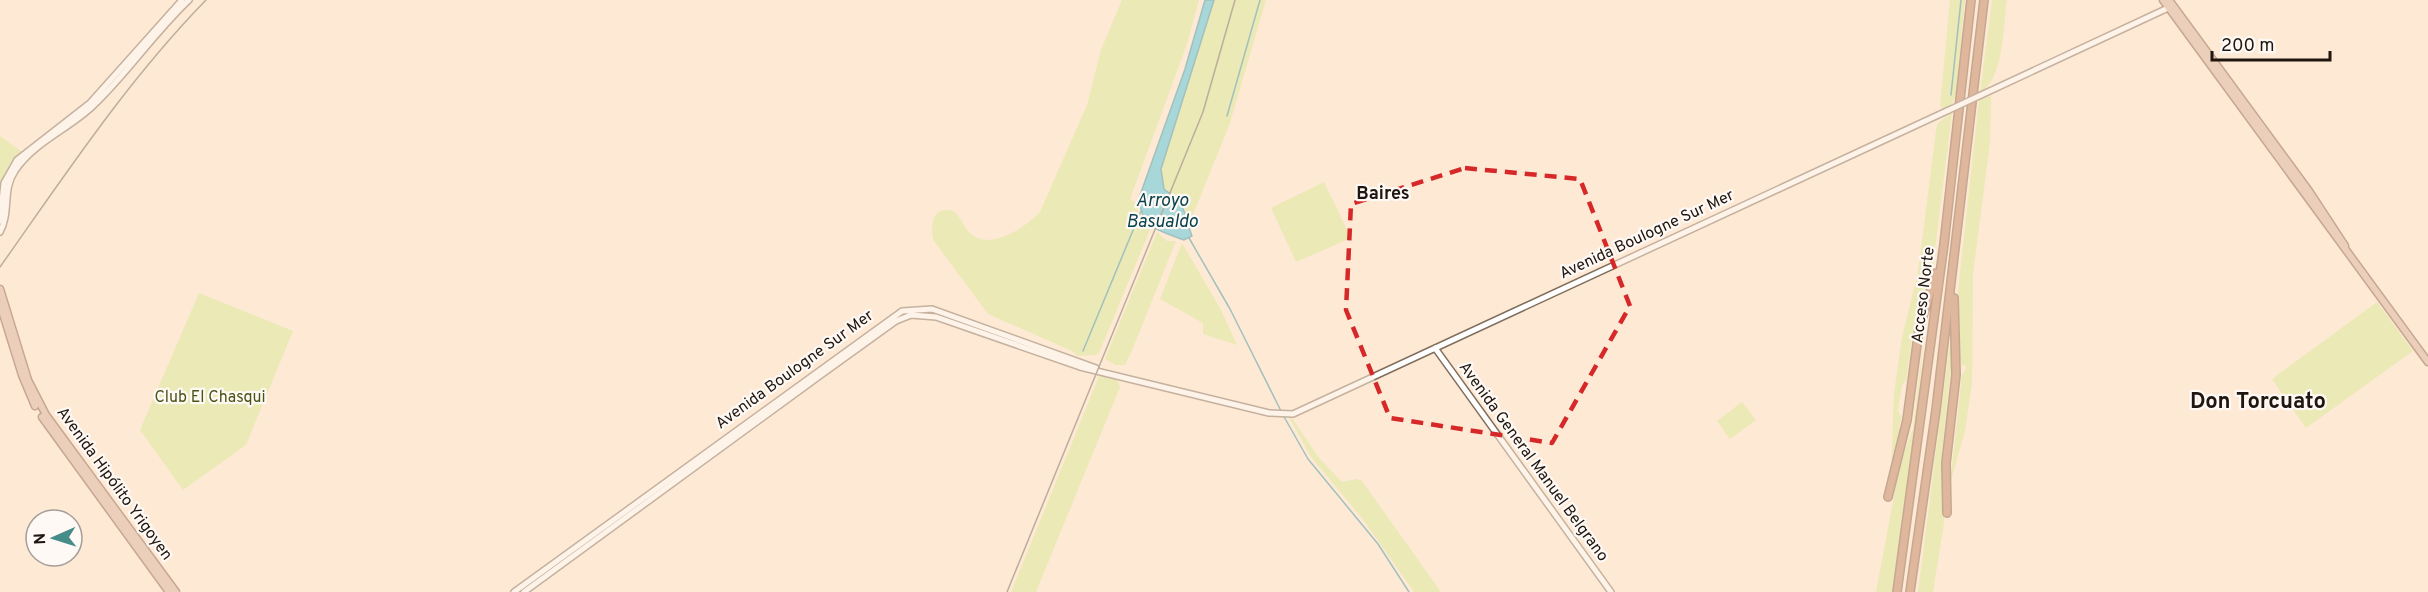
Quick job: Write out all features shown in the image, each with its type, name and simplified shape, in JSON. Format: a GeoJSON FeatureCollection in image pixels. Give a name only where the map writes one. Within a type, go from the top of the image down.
{"type":"FeatureCollection","features":[{"type":"Feature","properties":{"kind":"highway","name":"Acceso Norte"},"geometry":{"type":"LineString","coordinates":[[1897,592],[1944,244],[1971,0]]}},
{"type":"Feature","properties":{"kind":"highway","name":"Acceso Norte"},"geometry":{"type":"LineString","coordinates":[[1910,592],[1936,410],[1984,0]]}},
{"type":"Feature","properties":{"kind":"highway"},"geometry":{"type":"LineString","coordinates":[[1888,497],[1907,420],[1919,329],[1944,244]]}},
{"type":"Feature","properties":{"kind":"highway"},"geometry":{"type":"LineString","coordinates":[[1947,513],[1946,463],[1956,375],[1953,328],[1956,245]]}},
{"type":"Feature","properties":{"kind":"main road"},"geometry":{"type":"LineString","coordinates":[[0,220],[3,183],[16,160],[90,103],[183,0]]}},
{"type":"Feature","properties":{"kind":"main road"},"geometry":{"type":"LineString","coordinates":[[0,232],[7,218],[7,186],[18,166],[93,106],[189,0]]}},
{"type":"Feature","properties":{"kind":"main road"},"geometry":{"type":"LineString","coordinates":[[2168,2],[2305,186],[2345,247],[2428,362]]}},
{"type":"Feature","properties":{"kind":"main road"},"geometry":{"type":"LineString","coordinates":[[2168,2],[2335,238],[2345,247]]}},
{"type":"Feature","properties":{"kind":"main road","name":"Avenida Boulogne Sur Mer"},"geometry":{"type":"LineString","coordinates":[[524,592],[821,375],[906,316],[924,314],[936,317],[1031,352],[1274,413],[1290,414],[1304,410],[1979,96],[2168,2]]}},
{"type":"Feature","properties":{"kind":"main road"},"geometry":{"type":"LineString","coordinates":[[0,289],[30,391]]}},
{"type":"Feature","properties":{"kind":"main road"},"geometry":{"type":"LineString","coordinates":[[0,304],[30,391]]}},
{"type":"Feature","properties":{"kind":"main road","name":"Avenida Boulogne Sur Mer"},"geometry":{"type":"LineString","coordinates":[[514,592],[902,310],[932,309],[1126,377]]}},
{"type":"Feature","properties":{"kind":"main road","name":"Avenida General Manuel Belgrano"},"geometry":{"type":"LineString","coordinates":[[1435,348],[1611,592]]}},
{"type":"Feature","properties":{"kind":"main road","name":"Avenida Hipólito Yrigoyen"},"geometry":{"type":"LineString","coordinates":[[30,391],[46,424],[169,592]]}},
{"type":"Feature","properties":{"kind":"main road","name":"Avenida Hipólito Yrigoyen"},"geometry":{"type":"LineString","coordinates":[[30,391],[54,428],[176,592]]}},
{"type":"Feature","properties":{"kind":"highlighted area"},"geometry":{"type":"Polygon","coordinates":[[[1465,168],[1580,179],[1630,306],[1552,443],[1390,418],[1346,310],[1351,204],[1465,168]]]}},
{"type":"Feature","properties":{"kind":"green space"},"geometry":{"type":"Polygon","coordinates":[[[1122,0],[1199,0],[1187,44],[1130,199],[1136,203],[1142,226],[1150,230],[1099,353],[1077,356],[1074,352],[988,314],[934,241],[932,225],[939,212],[949,210],[955,213],[970,233],[978,238],[997,239],[1017,230],[1040,212],[1087,105],[1101,50],[1122,0]]]}},
{"type":"Feature","properties":{"kind":"green space"},"geometry":{"type":"Polygon","coordinates":[[[1214,0],[1266,0],[1230,123],[1188,227],[1184,205],[1162,186],[1161,169],[1214,0]]]}},
{"type":"Feature","properties":{"kind":"green space"},"geometry":{"type":"Polygon","coordinates":[[[1950,0],[1965,0],[1956,94],[1952,105],[1943,109],[1940,106],[1950,0]]]}},
{"type":"Feature","properties":{"kind":"green space"},"geometry":{"type":"Polygon","coordinates":[[[1992,0],[2007,0],[2003,37],[1994,76],[1980,93],[1992,0]]]}},
{"type":"Feature","properties":{"kind":"green space"},"geometry":{"type":"Polygon","coordinates":[[[1991,96],[1990,143],[1973,274],[1972,383],[1965,431],[1950,484],[1962,375],[1966,369],[1965,364],[1962,366],[1957,348],[1957,300],[1979,100],[1991,96]]]}},
{"type":"Feature","properties":{"kind":"green space"},"geometry":{"type":"Polygon","coordinates":[[[1952,113],[1932,274],[1925,306],[1912,340],[1906,381],[1902,385],[1898,411],[1902,418],[1898,428],[1901,427],[1891,481],[1894,393],[1902,337],[1918,272],[1936,130],[1938,123],[1952,113]]]}},
{"type":"Feature","properties":{"kind":"green space"},"geometry":{"type":"Polygon","coordinates":[[[0,136],[22,152],[7,169],[0,189],[0,136]]]}},
{"type":"Feature","properties":{"kind":"green space"},"geometry":{"type":"Polygon","coordinates":[[[1324,182],[1351,238],[1296,262],[1271,208],[1324,182]]]}},
{"type":"Feature","properties":{"kind":"green space"},"geometry":{"type":"Polygon","coordinates":[[[1157,232],[1167,241],[1176,241],[1131,353],[1125,365],[1116,365],[1105,359],[1157,232]]]}},
{"type":"Feature","properties":{"kind":"green space"},"geometry":{"type":"Polygon","coordinates":[[[1182,243],[1220,308],[1237,345],[1203,334],[1203,323],[1160,299],[1182,243]]]}},
{"type":"Feature","properties":{"kind":"green space","name":"Club El Chasqui"},"geometry":{"type":"Polygon","coordinates":[[[199,293],[293,331],[246,445],[183,490],[140,430],[199,293]]]}},
{"type":"Feature","properties":{"kind":"green space"},"geometry":{"type":"Polygon","coordinates":[[[2377,302],[2413,351],[2306,428],[2272,379],[2377,302]]]}},
{"type":"Feature","properties":{"kind":"green space"},"geometry":{"type":"Polygon","coordinates":[[[1927,309],[1914,439],[1892,592],[1876,592],[1900,464],[1913,429],[1927,309]]]}},
{"type":"Feature","properties":{"kind":"green space"},"geometry":{"type":"Polygon","coordinates":[[[1951,334],[1952,358],[1942,450],[1944,523],[1933,592],[1918,592],[1951,334]]]}},
{"type":"Feature","properties":{"kind":"green space"},"geometry":{"type":"Polygon","coordinates":[[[1100,374],[1117,380],[1120,387],[1036,592],[1011,592],[1100,374]]]}},
{"type":"Feature","properties":{"kind":"green space"},"geometry":{"type":"Polygon","coordinates":[[[1742,402],[1756,420],[1730,439],[1717,421],[1742,402]]]}},
{"type":"Feature","properties":{"kind":"green space"},"geometry":{"type":"Polygon","coordinates":[[[1289,417],[1292,418],[1319,458],[1342,482],[1356,479],[1362,481],[1441,592],[1414,592],[1362,518],[1311,457],[1289,417]]]}},
{"type":"Feature","properties":{"kind":"water","name":"Arroyo Basualdo"},"geometry":{"type":"Polygon","coordinates":[[[1205,0],[1214,0],[1161,169],[1164,189],[1178,201],[1184,210],[1192,236],[1184,240],[1152,227],[1144,217],[1139,198],[1185,69],[1205,0]]]}},
{"type":"Feature","properties":{"kind":"waterway"},"geometry":{"type":"LineString","coordinates":[[1227,116],[1260,0]]}},
{"type":"Feature","properties":{"kind":"waterway"},"geometry":{"type":"LineString","coordinates":[[1951,95],[1961,0]]}},
{"type":"Feature","properties":{"kind":"waterway"},"geometry":{"type":"LineString","coordinates":[[1083,351],[1141,211]]}},
{"type":"Feature","properties":{"kind":"waterway","name":"Arroyo Basualdo"},"geometry":{"type":"LineString","coordinates":[[1189,238],[1230,309],[1281,411]]}},
{"type":"Feature","properties":{"kind":"waterway","name":"Arroyo Basualdo"},"geometry":{"type":"LineString","coordinates":[[1283,415],[1308,459],[1378,544],[1409,592]]}},
{"type":"Feature","properties":{"kind":"railway"},"geometry":{"type":"LineString","coordinates":[[0,267],[123,96],[206,0]]}},
{"type":"Feature","properties":{"kind":"railway"},"geometry":{"type":"LineString","coordinates":[[1007,592],[1203,112],[1235,0]]}},
{"type":"Feature","properties":{"kind":"district","name":"Baires"},"geometry":{"type":"Point","coordinates":[1383,194]}},
{"type":"Feature","properties":{"kind":"district","name":"Don Torcuato"},"geometry":{"type":"Point","coordinates":[2258,402]}}]}
